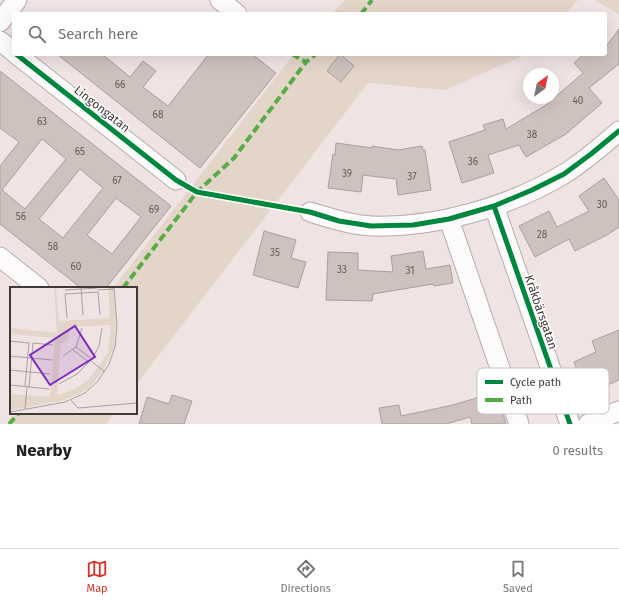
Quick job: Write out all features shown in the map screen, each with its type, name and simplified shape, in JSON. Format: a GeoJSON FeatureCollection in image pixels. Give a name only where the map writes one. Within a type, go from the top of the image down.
{"type":"FeatureCollection","features":[{"type":"Feature","properties":{"kind":"street"},"geometry":{"type":"LineString","coordinates":[[0,22],[17,0]]}},
{"type":"Feature","properties":{"kind":"street"},"geometry":{"type":"LineString","coordinates":[[220,0],[235,12]]}},
{"type":"Feature","properties":{"kind":"street"},"geometry":{"type":"LineString","coordinates":[[0,41],[12,50]]}},
{"type":"Feature","properties":{"kind":"street","name":"Lingongatan"},"geometry":{"type":"LineString","coordinates":[[19,56],[176,180]]}},
{"type":"Feature","properties":{"kind":"street"},"geometry":{"type":"LineString","coordinates":[[310,212],[339,220],[371,226],[413,225],[449,219],[494,206],[532,190],[564,174],[619,131]]}},
{"type":"Feature","properties":{"kind":"street","name":"Kråkbärsgatan"},"geometry":{"type":"LineString","coordinates":[[494,206],[550,368]]}},
{"type":"Feature","properties":{"kind":"street"},"geometry":{"type":"LineString","coordinates":[[449,219],[500,368]]}},
{"type":"Feature","properties":{"kind":"street"},"geometry":{"type":"LineString","coordinates":[[0,257],[38,287]]}},
{"type":"Feature","properties":{"kind":"street"},"geometry":{"type":"LineString","coordinates":[[588,424],[619,411]]}},
{"type":"Feature","properties":{"kind":"street"},"geometry":{"type":"LineString","coordinates":[[516,414],[519,424]]}},
{"type":"Feature","properties":{"kind":"street","name":"Kråkbärsgatan"},"geometry":{"type":"LineString","coordinates":[[567,414],[570,424]]}},
{"type":"Feature","properties":{"kind":"shaded area"},"geometry":{"type":"Polygon","coordinates":[[[345,0],[578,0],[567,12],[334,12],[345,0]]]}},
{"type":"Feature","properties":{"kind":"shaded area"},"geometry":{"type":"Polygon","coordinates":[[[594,0],[619,0],[619,14],[594,0]]]}},
{"type":"Feature","properties":{"kind":"shaded area"},"geometry":{"type":"Polygon","coordinates":[[[292,56],[522,56],[445,90],[368,83],[137,384],[137,287],[114,287],[292,56]]]}},
{"type":"Feature","properties":{"kind":"shaded area"},"geometry":{"type":"Polygon","coordinates":[[[15,414],[113,414],[106,424],[8,424],[15,414]]]}},
{"type":"Feature","properties":{"kind":"building"},"geometry":{"type":"Polygon","coordinates":[[[619,29],[619,64],[589,88],[602,103],[566,134],[526,157],[519,145],[488,155],[494,173],[462,183],[449,142],[485,130],[483,125],[503,119],[506,129],[547,104],[559,104],[559,94],[583,73],[574,63],[582,56],[607,56],[607,45],[619,29]]]}},
{"type":"Feature","properties":{"kind":"building"},"geometry":{"type":"Polygon","coordinates":[[[60,56],[104,56],[130,77],[143,61],[156,71],[143,87],[168,106],[207,56],[255,56],[276,73],[200,168],[60,56]]]}},
{"type":"Feature","properties":{"kind":"building"},"geometry":{"type":"Polygon","coordinates":[[[338,56],[342,56],[354,66],[341,82],[327,71],[338,56]]]}},
{"type":"Feature","properties":{"kind":"building"},"geometry":{"type":"Polygon","coordinates":[[[0,71],[171,206],[107,287],[80,287],[0,224],[0,166],[19,142],[0,128],[0,71]],[[42,139],[2,190],[25,209],[66,159],[42,139]],[[80,169],[39,219],[63,238],[103,188],[80,169]],[[116,198],[87,235],[112,254],[141,217],[116,198]]]}},
{"type":"Feature","properties":{"kind":"building"},"geometry":{"type":"Polygon","coordinates":[[[336,143],[398,150],[422,146],[423,150],[425,150],[431,190],[398,195],[396,179],[363,175],[361,192],[328,188],[336,143]]]}},
{"type":"Feature","properties":{"kind":"building"},"geometry":{"type":"Polygon","coordinates":[[[604,178],[619,200],[619,227],[607,235],[575,251],[569,239],[535,257],[519,226],[549,211],[557,227],[589,211],[579,196],[604,178]]]}},
{"type":"Feature","properties":{"kind":"building"},"geometry":{"type":"Polygon","coordinates":[[[264,231],[296,240],[291,258],[306,262],[298,288],[253,275],[264,231]]]}},
{"type":"Feature","properties":{"kind":"building"},"geometry":{"type":"Polygon","coordinates":[[[423,251],[426,269],[450,265],[453,283],[434,286],[433,284],[373,294],[372,301],[326,300],[328,252],[358,253],[358,270],[393,272],[391,256],[423,251]]]}},
{"type":"Feature","properties":{"kind":"building"},"geometry":{"type":"Polygon","coordinates":[[[619,330],[619,380],[609,384],[609,368],[576,368],[574,362],[596,352],[592,341],[619,330]]]}},
{"type":"Feature","properties":{"kind":"building"},"geometry":{"type":"Polygon","coordinates":[[[172,395],[192,401],[184,424],[139,424],[147,397],[169,404],[172,395]]]}},
{"type":"Feature","properties":{"kind":"building"},"geometry":{"type":"Polygon","coordinates":[[[477,398],[477,414],[503,414],[506,424],[472,424],[470,417],[446,424],[382,424],[379,408],[399,405],[401,416],[453,405],[477,398]]]}},
{"type":"Feature","properties":{"kind":"marked path"},"geometry":{"type":"LineString","coordinates":[[363,12],[372,0]]}},
{"type":"Feature","properties":{"kind":"marked path"},"geometry":{"type":"LineString","coordinates":[[296,56],[306,62],[314,56]]}},
{"type":"Feature","properties":{"kind":"marked path"},"geometry":{"type":"LineString","coordinates":[[124,287],[197,192],[234,158],[306,62]]}},
{"type":"Feature","properties":{"kind":"marked path"},"geometry":{"type":"LineString","coordinates":[[9,424],[18,414]]}},
{"type":"Feature","properties":{"kind":"cycle path"},"geometry":{"type":"LineString","coordinates":[[19,56],[176,180],[197,192],[310,212],[339,221],[371,226],[413,225],[449,219],[494,206],[532,190],[564,174],[619,131]]}},
{"type":"Feature","properties":{"kind":"cycle path"},"geometry":{"type":"LineString","coordinates":[[494,206],[550,368]]}},
{"type":"Feature","properties":{"kind":"cycle path"},"geometry":{"type":"LineString","coordinates":[[567,414],[570,424]]}}]}
